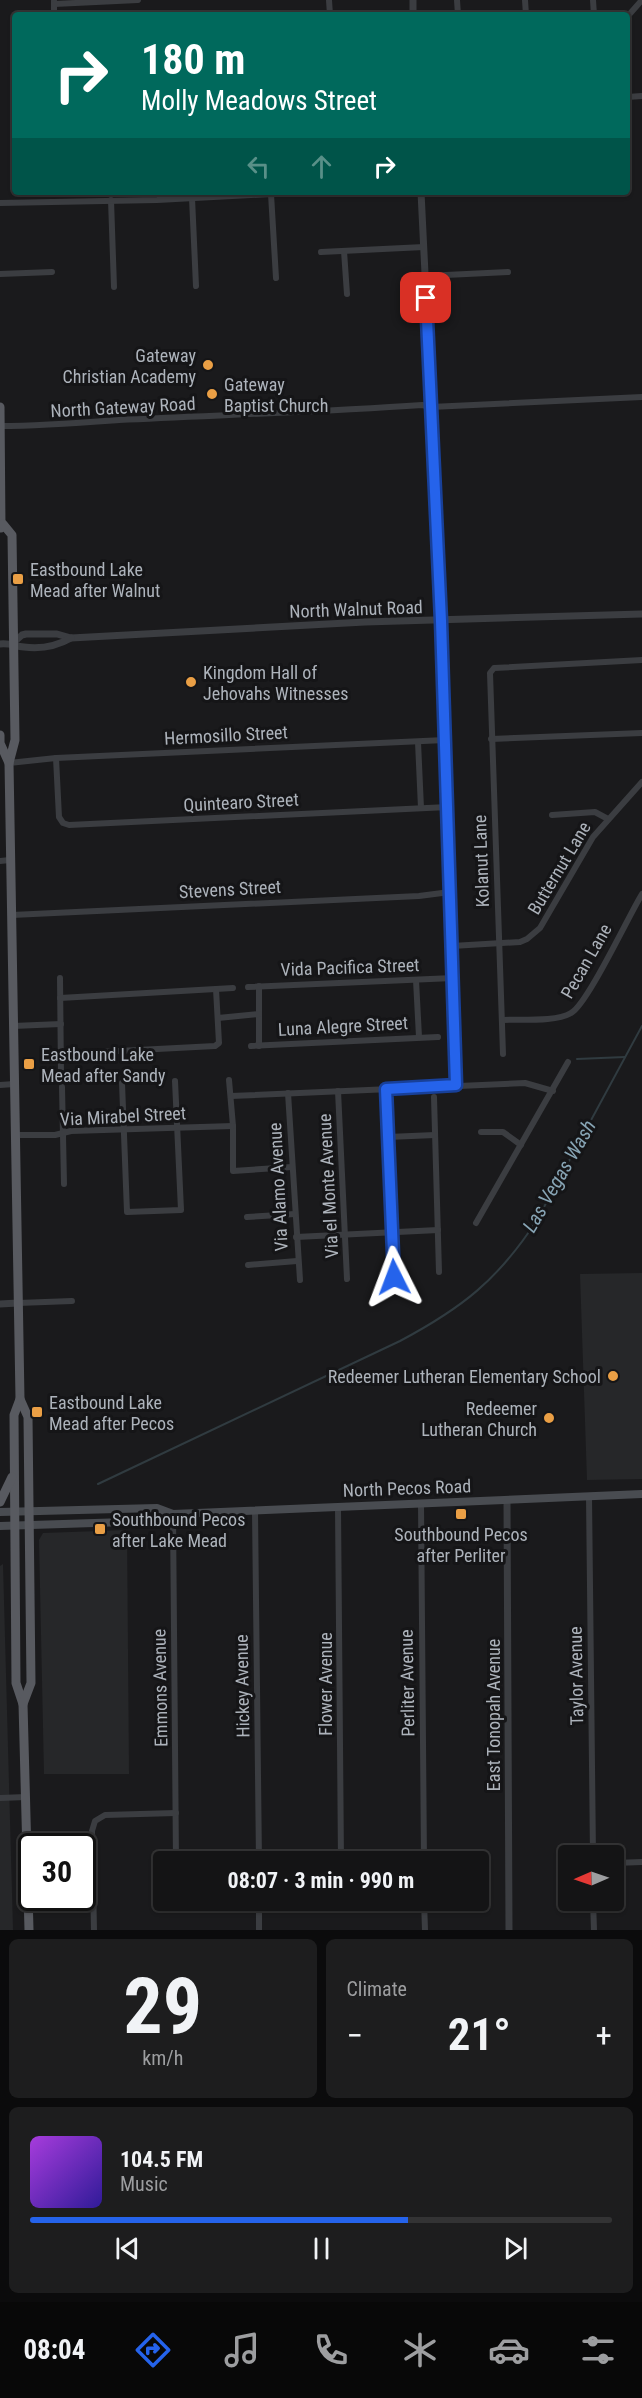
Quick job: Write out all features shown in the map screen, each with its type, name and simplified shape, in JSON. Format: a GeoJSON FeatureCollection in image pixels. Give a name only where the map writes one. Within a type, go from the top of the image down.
{"type":"FeatureCollection","features":[{"type":"Feature","properties":{"kind":"main road"},"geometry":{"type":"LineString","coordinates":[[0,407],[1,527],[12,535],[15,740],[9,763],[5,860],[12,915],[20,1399],[14,1415],[16,1683],[23,1704],[29,1930]]}},
{"type":"Feature","properties":{"kind":"main road"},"geometry":{"type":"LineString","coordinates":[[0,735],[0,743],[9,763]]}},
{"type":"Feature","properties":{"kind":"main road"},"geometry":{"type":"LineString","coordinates":[[20,1399],[28,1417],[32,1683],[23,1704]]}},
{"type":"Feature","properties":{"kind":"main road"},"geometry":{"type":"LineString","coordinates":[[0,1502],[15,1472]]}},
{"type":"Feature","properties":{"kind":"main road","name":"North Pecos Road"},"geometry":{"type":"LineString","coordinates":[[0,1526],[157,1521],[173,1514],[642,1494]]}},
{"type":"Feature","properties":{"kind":"main road","name":"North Pecos Road"},"geometry":{"type":"LineString","coordinates":[[0,1512],[157,1508],[173,1514]]}},
{"type":"Feature","properties":{"kind":"street"},"geometry":{"type":"LineString","coordinates":[[54,2],[138,0]]}},
{"type":"Feature","properties":{"kind":"street"},"geometry":{"type":"LineString","coordinates":[[630,14],[642,0]]}},
{"type":"Feature","properties":{"kind":"street"},"geometry":{"type":"LineString","coordinates":[[98,195],[99,201]]}},
{"type":"Feature","properties":{"kind":"street"},"geometry":{"type":"LineString","coordinates":[[0,204],[99,201],[157,196],[192,198],[220,195]]}},
{"type":"Feature","properties":{"kind":"street"},"geometry":{"type":"LineString","coordinates":[[271,195],[276,278]]}},
{"type":"Feature","properties":{"kind":"street"},"geometry":{"type":"LineString","coordinates":[[421,195],[446,740],[456,1085]]}},
{"type":"Feature","properties":{"kind":"street"},"geometry":{"type":"LineString","coordinates":[[192,198],[196,286]]}},
{"type":"Feature","properties":{"kind":"street"},"geometry":{"type":"LineString","coordinates":[[111,200],[114,287]]}},
{"type":"Feature","properties":{"kind":"street"},"geometry":{"type":"LineString","coordinates":[[321,252],[424,247]]}},
{"type":"Feature","properties":{"kind":"street"},"geometry":{"type":"LineString","coordinates":[[345,251],[347,294]]}},
{"type":"Feature","properties":{"kind":"street"},"geometry":{"type":"LineString","coordinates":[[0,274],[52,272]]}},
{"type":"Feature","properties":{"kind":"street"},"geometry":{"type":"LineString","coordinates":[[425,276],[508,272]]}},
{"type":"Feature","properties":{"kind":"street","name":"North Gateway Road"},"geometry":{"type":"LineString","coordinates":[[0,426],[315,413],[422,405],[431,407],[642,397]]}},
{"type":"Feature","properties":{"kind":"street","name":"North Walnut Road"},"geometry":{"type":"LineString","coordinates":[[13,643],[26,634],[57,634],[71,638],[365,622],[642,614]]}},
{"type":"Feature","properties":{"kind":"street","name":"North Walnut Road"},"geometry":{"type":"LineString","coordinates":[[0,644],[13,643],[22,647],[58,645],[71,638]]}},
{"type":"Feature","properties":{"kind":"street","name":"Kolanut Lane"},"geometry":{"type":"LineString","coordinates":[[503,1054],[489,680],[494,668],[642,660]]}},
{"type":"Feature","properties":{"kind":"street"},"geometry":{"type":"LineString","coordinates":[[491,739],[642,733]]}},
{"type":"Feature","properties":{"kind":"street","name":"Hermosillo Street"},"geometry":{"type":"LineString","coordinates":[[9,763],[56,758],[446,740]]}},
{"type":"Feature","properties":{"kind":"street"},"geometry":{"type":"LineString","coordinates":[[418,741],[421,808]]}},
{"type":"Feature","properties":{"kind":"street","name":"Quintearo Street"},"geometry":{"type":"LineString","coordinates":[[56,758],[59,817],[63,824],[448,807]]}},
{"type":"Feature","properties":{"kind":"street","name":"Butternut Lane"},"geometry":{"type":"LineString","coordinates":[[452,946],[520,942],[540,928],[576,864],[608,819],[642,782]]}},
{"type":"Feature","properties":{"kind":"street"},"geometry":{"type":"LineString","coordinates":[[552,815],[595,812],[608,819]]}},
{"type":"Feature","properties":{"kind":"street","name":"Stevens Street"},"geometry":{"type":"LineString","coordinates":[[12,915],[419,897],[450,892]]}},
{"type":"Feature","properties":{"kind":"street","name":"Pecan Lane"},"geometry":{"type":"LineString","coordinates":[[502,1020],[561,1017],[577,1009],[642,894]]}},
{"type":"Feature","properties":{"kind":"street"},"geometry":{"type":"LineString","coordinates":[[60,978],[61,1074]]}},
{"type":"Feature","properties":{"kind":"street","name":"Vida Pacifica Street"},"geometry":{"type":"LineString","coordinates":[[249,987],[453,978]]}},
{"type":"Feature","properties":{"kind":"street"},"geometry":{"type":"LineString","coordinates":[[416,980],[419,1037]]}},
{"type":"Feature","properties":{"kind":"street"},"geometry":{"type":"LineString","coordinates":[[259,986],[260,1046]]}},
{"type":"Feature","properties":{"kind":"street"},"geometry":{"type":"LineString","coordinates":[[60,998],[233,988]]}},
{"type":"Feature","properties":{"kind":"street"},"geometry":{"type":"LineString","coordinates":[[61,1054],[215,1046],[219,1043],[216,989]]}},
{"type":"Feature","properties":{"kind":"street"},"geometry":{"type":"LineString","coordinates":[[218,1018],[259,1014]]}},
{"type":"Feature","properties":{"kind":"street"},"geometry":{"type":"LineString","coordinates":[[13,1026],[61,1024]]}},
{"type":"Feature","properties":{"kind":"street","name":"Luna Alegre Street"},"geometry":{"type":"LineString","coordinates":[[251,1046],[438,1037]]}},
{"type":"Feature","properties":{"kind":"street"},"geometry":{"type":"LineString","coordinates":[[476,1223],[568,1062]]}},
{"type":"Feature","properties":{"kind":"street"},"geometry":{"type":"LineString","coordinates":[[229,1080],[233,1126],[233,1171],[292,1167]]}},
{"type":"Feature","properties":{"kind":"street"},"geometry":{"type":"LineString","coordinates":[[122,1083],[127,1212],[181,1210],[175,1081]]}},
{"type":"Feature","properties":{"kind":"street"},"geometry":{"type":"LineString","coordinates":[[231,1096],[525,1083],[553,1091]]}},
{"type":"Feature","properties":{"kind":"street"},"geometry":{"type":"LineString","coordinates":[[0,1085],[14,1084]]}},
{"type":"Feature","properties":{"kind":"street"},"geometry":{"type":"LineString","coordinates":[[62,1087],[64,1184]]}},
{"type":"Feature","properties":{"kind":"street"},"geometry":{"type":"LineString","coordinates":[[386,1089],[394,1277]]}},
{"type":"Feature","properties":{"kind":"street","name":"Via el Monte Avenue"},"geometry":{"type":"LineString","coordinates":[[338,1091],[347,1280]]}},
{"type":"Feature","properties":{"kind":"street","name":"Via Alamo Avenue"},"geometry":{"type":"LineString","coordinates":[[288,1093],[297,1262],[300,1280]]}},
{"type":"Feature","properties":{"kind":"street"},"geometry":{"type":"LineString","coordinates":[[434,1097],[440,1272]]}},
{"type":"Feature","properties":{"kind":"street","name":"Via Mirabel Street"},"geometry":{"type":"LineString","coordinates":[[15,1136],[63,1134],[71,1131],[233,1126]]}},
{"type":"Feature","properties":{"kind":"street"},"geometry":{"type":"LineString","coordinates":[[481,1132],[503,1132],[521,1145]]}},
{"type":"Feature","properties":{"kind":"street"},"geometry":{"type":"LineString","coordinates":[[388,1137],[435,1135]]}},
{"type":"Feature","properties":{"kind":"street"},"geometry":{"type":"LineString","coordinates":[[247,1217],[295,1214]]}},
{"type":"Feature","properties":{"kind":"street"},"geometry":{"type":"LineString","coordinates":[[296,1237],[438,1230]]}},
{"type":"Feature","properties":{"kind":"street"},"geometry":{"type":"LineString","coordinates":[[248,1265],[297,1262]]}},
{"type":"Feature","properties":{"kind":"street"},"geometry":{"type":"LineString","coordinates":[[0,1304],[72,1301]]}},
{"type":"Feature","properties":{"kind":"street","name":"Taylor Avenue"},"geometry":{"type":"LineString","coordinates":[[589,1496],[593,1845]]}},
{"type":"Feature","properties":{"kind":"street","name":"East Tonopah Avenue"},"geometry":{"type":"LineString","coordinates":[[507,1500],[509,1930]]}},
{"type":"Feature","properties":{"kind":"street","name":"Perliter Avenue"},"geometry":{"type":"LineString","coordinates":[[421,1503],[424,1851]]}},
{"type":"Feature","properties":{"kind":"street","name":"Flower Avenue"},"geometry":{"type":"LineString","coordinates":[[338,1507],[341,1851]]}},
{"type":"Feature","properties":{"kind":"street","name":"Hickey Avenue"},"geometry":{"type":"LineString","coordinates":[[255,1510],[258,1851]]}},
{"type":"Feature","properties":{"kind":"street","name":"Emmons Avenue"},"geometry":{"type":"LineString","coordinates":[[173,1514],[176,1851]]}},
{"type":"Feature","properties":{"kind":"street"},"geometry":{"type":"LineString","coordinates":[[0,1798],[26,1797]]}},
{"type":"Feature","properties":{"kind":"street"},"geometry":{"type":"LineString","coordinates":[[93,1930],[92,1832],[95,1821],[105,1815],[176,1813]]}},
{"type":"Feature","properties":{"kind":"street"},"geometry":{"type":"LineString","coordinates":[[624,1863],[642,1862]]}},
{"type":"Feature","properties":{"kind":"street"},"geometry":{"type":"LineString","coordinates":[[259,1911],[259,1930]]}},
{"type":"Feature","properties":{"kind":"street"},"geometry":{"type":"LineString","coordinates":[[424,1911],[424,1930]]}},
{"type":"Feature","properties":{"kind":"street"},"geometry":{"type":"LineString","coordinates":[[593,1911],[594,1930]]}},
{"type":"Feature","properties":{"kind":"shaded area","name":"Redeemer Lutheran Elementary School"},"geometry":{"type":"Polygon","coordinates":[[[642,1273],[642,1479],[587,1480],[580,1274],[642,1273]]]}},
{"type":"Feature","properties":{"kind":"shaded area"},"geometry":{"type":"Polygon","coordinates":[[[127,1530],[129,1774],[44,1774],[39,1540],[43,1533],[127,1530]]]}},
{"type":"Feature","properties":{"kind":"shaded area"},"geometry":{"type":"Polygon","coordinates":[[[3,1564],[13,1930],[0,1930],[0,1566],[3,1564]]]}},
{"type":"Feature","properties":{"kind":"waterway","name":"Las Vegas Wash"},"geometry":{"type":"LineString","coordinates":[[98,1484],[400,1341],[442,1317],[477,1291],[508,1260],[537,1220],[642,1026]]}},
{"type":"Feature","properties":{"kind":"waterway"},"geometry":{"type":"LineString","coordinates":[[577,1059],[625,1057]]}},
{"type":"Feature","properties":{"kind":"place","name":"Gateway Christian Academy"},"geometry":{"type":"Point","coordinates":[208,365]}},
{"type":"Feature","properties":{"kind":"place","name":"Gateway Baptist Church"},"geometry":{"type":"Point","coordinates":[212,394]}},
{"type":"Feature","properties":{"kind":"place","name":"Eastbound Lake Mead after Walnut"},"geometry":{"type":"Point","coordinates":[18,579]}},
{"type":"Feature","properties":{"kind":"place","name":"Kingdom Hall of Jehovahs Witnesses"},"geometry":{"type":"Point","coordinates":[191,682]}},
{"type":"Feature","properties":{"kind":"place","name":"Eastbound Lake Mead after Sandy"},"geometry":{"type":"Point","coordinates":[29,1064]}},
{"type":"Feature","properties":{"kind":"place","name":"Redeemer Lutheran Elementary School"},"geometry":{"type":"Point","coordinates":[613,1376]}},
{"type":"Feature","properties":{"kind":"place","name":"Eastbound Lake Mead after Pecos"},"geometry":{"type":"Point","coordinates":[37,1412]}},
{"type":"Feature","properties":{"kind":"place","name":"Redeemer Lutheran Church"},"geometry":{"type":"Point","coordinates":[549,1418]}},
{"type":"Feature","properties":{"kind":"place","name":"Southbound Pecos after Perliter"},"geometry":{"type":"Point","coordinates":[461,1514]}},
{"type":"Feature","properties":{"kind":"place","name":"Southbound Pecos after Lake Mead"},"geometry":{"type":"Point","coordinates":[100,1529]}},
{"type":"Feature","properties":{"kind":"route"},"geometry":{"type":"LineString","coordinates":[[394,1277],[386,1089],[456,1085],[441,621],[426,298]]}}]}
